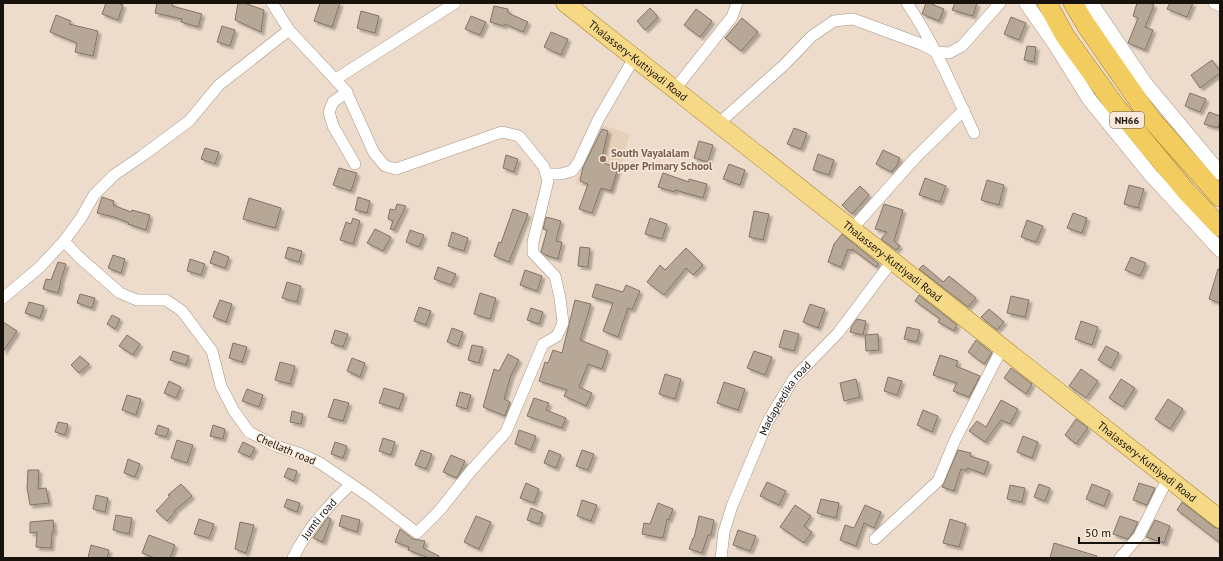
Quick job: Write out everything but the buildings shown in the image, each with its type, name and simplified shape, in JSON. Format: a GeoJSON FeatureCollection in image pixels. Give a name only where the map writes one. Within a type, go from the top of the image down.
{"type":"FeatureCollection","features":[{"type":"Feature","properties":{"kind":"highway","name":"NH66"},"geometry":{"type":"LineString","coordinates":[[1047,3],[1065,36],[1117,108],[1186,191],[1220,227]]}},
{"type":"Feature","properties":{"kind":"highway","name":"NH66"},"geometry":{"type":"LineString","coordinates":[[1073,3],[1086,25],[1151,119],[1220,197]]}},
{"type":"Feature","properties":{"kind":"main road","name":"Thalassery-Kuttiyadi Road"},"geometry":{"type":"LineString","coordinates":[[565,3],[1220,519]]}},
{"type":"Feature","properties":{"kind":"street"},"geometry":{"type":"LineString","coordinates":[[272,3],[289,30],[347,92],[374,153],[384,166],[396,169],[502,132],[519,136],[544,167],[546,174],[561,174],[572,171],[578,164],[598,120],[634,58]]}},
{"type":"Feature","properties":{"kind":"street"},"geometry":{"type":"LineString","coordinates":[[336,79],[455,3]]}},
{"type":"Feature","properties":{"kind":"street"},"geometry":{"type":"LineString","coordinates":[[674,90],[732,17],[737,3]]}},
{"type":"Feature","properties":{"kind":"street"},"geometry":{"type":"LineString","coordinates":[[907,3],[922,25],[937,52],[974,133]]}},
{"type":"Feature","properties":{"kind":"street"},"geometry":{"type":"LineString","coordinates":[[718,124],[784,65],[812,36],[834,21],[853,19],[921,44],[937,52],[949,53],[962,46],[1000,3]]}},
{"type":"Feature","properties":{"kind":"street"},"geometry":{"type":"LineString","coordinates":[[1026,3],[1089,99],[1150,174],[1220,250]]}},
{"type":"Feature","properties":{"kind":"street"},"geometry":{"type":"LineString","coordinates":[[1091,3],[1146,83],[1220,173]]}},
{"type":"Feature","properties":{"kind":"street"},"geometry":{"type":"LineString","coordinates":[[1214,3],[1220,6]]}},
{"type":"Feature","properties":{"kind":"street"},"geometry":{"type":"LineString","coordinates":[[3,298],[40,267],[64,241],[81,218],[94,195],[114,175],[189,121],[219,85],[289,30]]}},
{"type":"Feature","properties":{"kind":"street"},"geometry":{"type":"LineString","coordinates":[[347,92],[333,102],[329,112],[333,126],[355,164]]}},
{"type":"Feature","properties":{"kind":"street"},"geometry":{"type":"LineString","coordinates":[[852,229],[916,157],[964,110]]}},
{"type":"Feature","properties":{"kind":"street","name":"Chellath road"},"geometry":{"type":"LineString","coordinates":[[64,241],[79,257],[120,293],[137,300],[166,300],[182,311],[212,351],[221,386],[234,411],[249,432],[276,446],[301,454],[320,463],[370,497],[417,533],[440,510],[470,472],[506,432],[543,344],[557,336],[563,323],[556,276],[533,253],[533,242],[548,181],[546,174]]}},
{"type":"Feature","properties":{"kind":"street","name":"Madapeedika road"},"geometry":{"type":"LineString","coordinates":[[722,558],[724,532],[732,506],[768,421],[794,378],[838,333],[892,261]]}},
{"type":"Feature","properties":{"kind":"street"},"geometry":{"type":"LineString","coordinates":[[875,539],[938,481],[956,440],[1002,348]]}},
{"type":"Feature","properties":{"kind":"street"},"geometry":{"type":"LineString","coordinates":[[1120,558],[1139,536],[1168,478]]}},
{"type":"Feature","properties":{"kind":"street","name":"Jumti road"},"geometry":{"type":"LineString","coordinates":[[293,558],[311,526],[329,504],[351,484]]}},
{"type":"Feature","properties":{"kind":"shaded area","name":"South Vayalalam Upper Primary School"},"geometry":{"type":"Polygon","coordinates":[[[593,122],[630,134],[613,194],[576,184],[593,122]]]}},
{"type":"Feature","properties":{"kind":"place","name":"South Vayalalam Upper Primary School"},"geometry":{"type":"Point","coordinates":[603,159]}}]}
